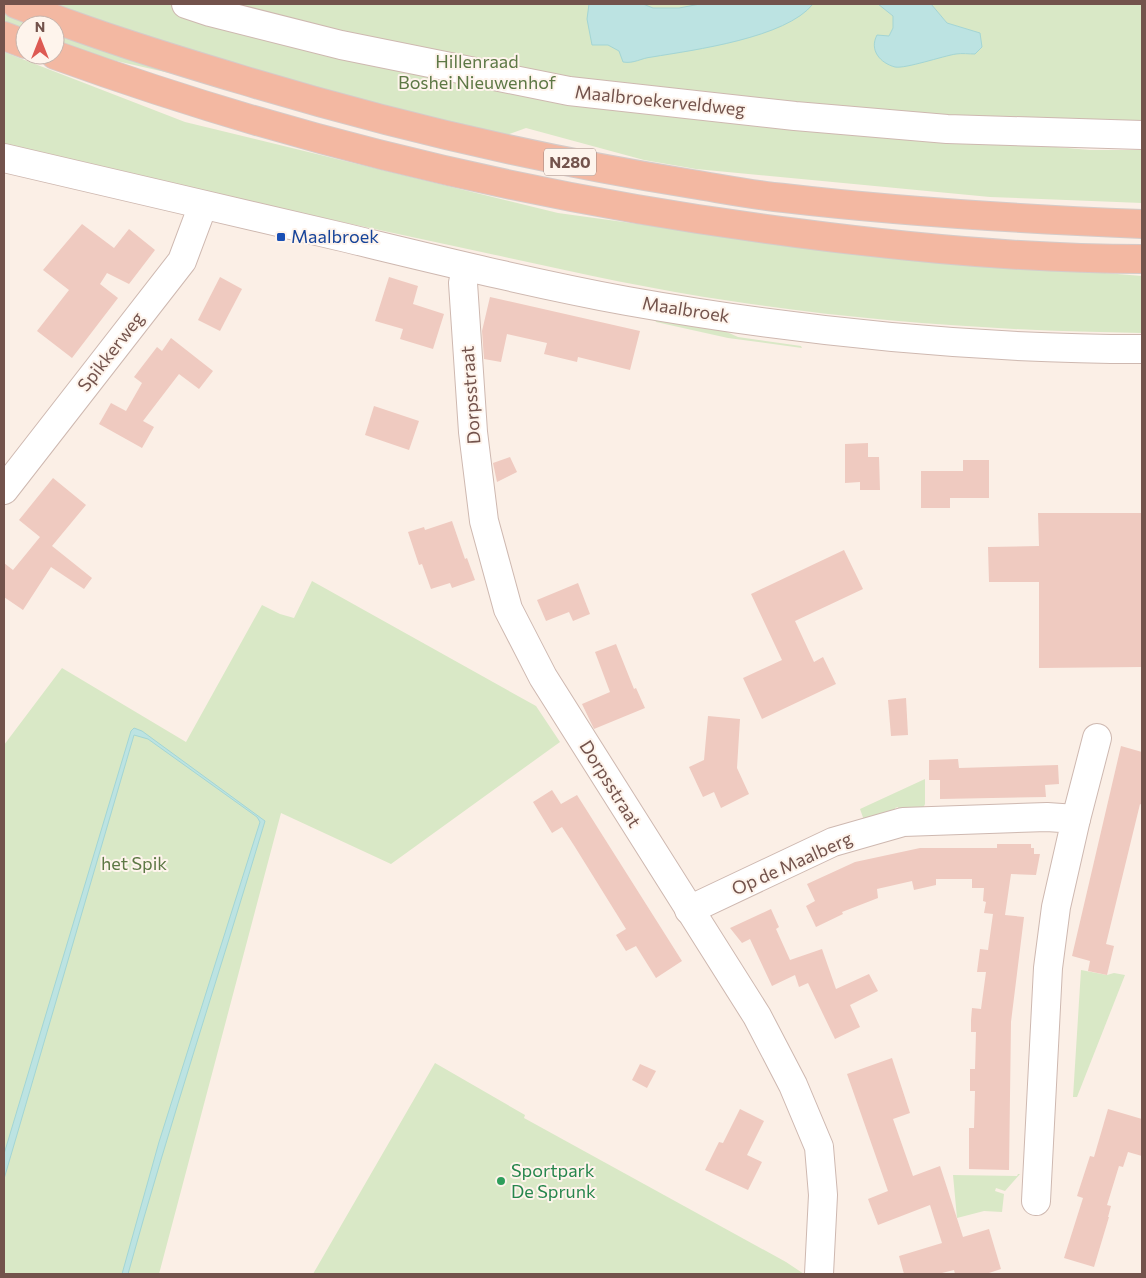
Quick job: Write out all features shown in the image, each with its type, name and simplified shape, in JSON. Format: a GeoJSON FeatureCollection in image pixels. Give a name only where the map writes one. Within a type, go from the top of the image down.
{"type":"FeatureCollection","features":[{"type":"Feature","properties":{"kind":"highway","name":"N280"},"geometry":{"type":"LineString","coordinates":[[16,4],[171,59],[306,99],[423,130],[574,163],[782,198],[975,216],[1142,224]]}},
{"type":"Feature","properties":{"kind":"highway","name":"N280"},"geometry":{"type":"LineString","coordinates":[[65,57],[170,94],[291,132],[487,180],[645,211],[896,245],[1052,256],[1142,259]]}},
{"type":"Feature","properties":{"kind":"street","name":"Maalbroekerveldweg"},"geometry":{"type":"LineString","coordinates":[[203,7],[341,45],[569,91],[795,116],[947,129],[1142,135]]}},
{"type":"Feature","properties":{"kind":"street","name":"Maalbroek"},"geometry":{"type":"LineString","coordinates":[[4,158],[466,268],[630,301],[773,323],[924,339],[1039,347],[1142,349]]}},
{"type":"Feature","properties":{"kind":"street","name":"Spikkerweg"},"geometry":{"type":"LineString","coordinates":[[4,490],[182,262],[203,205]]}},
{"type":"Feature","properties":{"kind":"street","name":"Dorpsstraat"},"geometry":{"type":"LineString","coordinates":[[466,268],[463,283],[473,432],[484,521],[508,609],[543,677],[757,1016],[794,1085],[819,1147],[823,1195],[819,1274]]}},
{"type":"Feature","properties":{"kind":"street"},"geometry":{"type":"LineString","coordinates":[[1036,1201],[1048,968],[1056,907],[1097,738]]}},
{"type":"Feature","properties":{"kind":"street","name":"Op de Maalberg"},"geometry":{"type":"LineString","coordinates":[[689,910],[833,842],[903,822],[1047,817],[1076,819]]}},
{"type":"Feature","properties":{"kind":"green space","name":"Hillenraad Boshei Nieuwenhof"},"geometry":{"type":"Polygon","coordinates":[[[4,4],[878,4],[893,16],[893,28],[889,36],[896,67],[957,53],[975,54],[979,33],[947,23],[931,4],[1142,4],[1142,128],[802,125],[1090,150],[1142,150],[1142,203],[990,197],[696,169],[644,160],[526,128],[481,144],[65,49],[65,15],[15,15],[15,39],[4,36],[4,4]]]}},
{"type":"Feature","properties":{"kind":"green space"},"geometry":{"type":"Polygon","coordinates":[[[4,52],[15,56],[15,65],[38,65],[185,122],[558,213],[834,251],[1142,276],[1142,333],[988,328],[885,320],[833,315],[697,296],[597,277],[348,223],[4,145],[4,52]]]}},
{"type":"Feature","properties":{"kind":"green space"},"geometry":{"type":"Polygon","coordinates":[[[654,316],[711,325],[738,337],[801,346],[802,348],[728,338],[656,322],[654,316]]]}},
{"type":"Feature","properties":{"kind":"green space","name":"het Spik"},"geometry":{"type":"Polygon","coordinates":[[[312,581],[536,706],[560,742],[391,864],[281,813],[159,1274],[4,1274],[4,745],[62,668],[186,742],[262,605],[280,614],[294,618],[312,581]]]}},
{"type":"Feature","properties":{"kind":"green space"},"geometry":{"type":"Polygon","coordinates":[[[925,779],[925,804],[922,811],[900,813],[898,807],[895,808],[896,813],[865,823],[860,809],[925,779]]]}},
{"type":"Feature","properties":{"kind":"green space"},"geometry":{"type":"Polygon","coordinates":[[[1081,970],[1107,975],[1114,973],[1125,975],[1077,1097],[1073,1097],[1081,970]]]}},
{"type":"Feature","properties":{"kind":"green space","name":"Sportpark De Sprunk"},"geometry":{"type":"Polygon","coordinates":[[[435,1063],[525,1115],[524,1118],[786,1262],[804,1274],[313,1274],[435,1063]]]}},
{"type":"Feature","properties":{"kind":"green space"},"geometry":{"type":"Polygon","coordinates":[[[1020,1174],[1005,1191],[996,1188],[995,1191],[1004,1194],[1002,1212],[984,1211],[957,1218],[953,1175],[1017,1176],[1020,1174]]]}},
{"type":"Feature","properties":{"kind":"water"},"geometry":{"type":"Polygon","coordinates":[[[589,4],[643,4],[653,8],[679,8],[700,4],[813,4],[800,16],[782,26],[761,34],[691,51],[634,62],[623,62],[619,51],[608,45],[592,45],[587,19],[589,4]]]}},
{"type":"Feature","properties":{"kind":"water"},"geometry":{"type":"Polygon","coordinates":[[[878,4],[931,4],[947,23],[980,33],[982,47],[975,54],[956,54],[900,67],[890,65],[877,55],[874,46],[877,35],[889,36],[893,28],[893,16],[878,4]]]}},
{"type":"Feature","properties":{"kind":"water"},"geometry":{"type":"Polygon","coordinates":[[[134,728],[142,731],[265,821],[128,1274],[122,1274],[159,1142],[260,822],[257,817],[148,739],[134,735],[4,1179],[4,1154],[131,731],[134,728]]]}},
{"type":"Feature","properties":{"kind":"building"},"geometry":{"type":"Polygon","coordinates":[[[82,224],[114,248],[129,229],[155,250],[129,284],[107,273],[100,284],[118,298],[72,358],[37,331],[69,290],[43,270],[82,224]]]}},
{"type":"Feature","properties":{"kind":"building"},"geometry":{"type":"Polygon","coordinates":[[[220,277],[242,289],[220,331],[198,320],[220,277]]]}},
{"type":"Feature","properties":{"kind":"building"},"geometry":{"type":"Polygon","coordinates":[[[389,277],[418,286],[413,304],[444,314],[433,349],[400,339],[403,329],[375,321],[389,277]]]}},
{"type":"Feature","properties":{"kind":"building"},"geometry":{"type":"Polygon","coordinates":[[[490,297],[640,331],[630,370],[578,357],[577,362],[544,354],[547,343],[507,334],[501,362],[484,359],[482,331],[490,297]]]}},
{"type":"Feature","properties":{"kind":"building"},"geometry":{"type":"Polygon","coordinates":[[[171,338],[213,371],[199,389],[179,374],[143,421],[154,427],[142,448],[99,424],[111,403],[126,411],[142,383],[134,377],[157,347],[162,351],[171,338]]]}},
{"type":"Feature","properties":{"kind":"building"},"geometry":{"type":"Polygon","coordinates":[[[374,406],[419,421],[409,450],[365,435],[374,406]]]}},
{"type":"Feature","properties":{"kind":"building"},"geometry":{"type":"Polygon","coordinates":[[[868,443],[868,457],[879,457],[880,490],[860,490],[860,482],[845,483],[845,444],[868,443]]]}},
{"type":"Feature","properties":{"kind":"building"},"geometry":{"type":"Polygon","coordinates":[[[510,457],[517,472],[497,482],[493,463],[510,457]]]}},
{"type":"Feature","properties":{"kind":"building"},"geometry":{"type":"Polygon","coordinates":[[[963,460],[989,460],[989,498],[950,498],[950,508],[921,508],[921,471],[963,471],[963,460]]]}},
{"type":"Feature","properties":{"kind":"building"},"geometry":{"type":"Polygon","coordinates":[[[53,478],[86,505],[52,546],[92,578],[84,589],[51,567],[23,610],[4,597],[4,563],[13,570],[40,537],[19,520],[53,478]]]}},
{"type":"Feature","properties":{"kind":"building"},"geometry":{"type":"Polygon","coordinates":[[[1038,513],[1142,513],[1142,667],[1039,668],[1039,582],[989,582],[988,547],[1039,546],[1038,513]]]}},
{"type":"Feature","properties":{"kind":"building"},"geometry":{"type":"Polygon","coordinates":[[[452,521],[465,559],[467,558],[475,580],[452,588],[450,583],[431,589],[422,564],[419,565],[408,532],[424,527],[425,530],[452,521]]]}},
{"type":"Feature","properties":{"kind":"building"},"geometry":{"type":"Polygon","coordinates":[[[844,550],[863,589],[795,621],[814,662],[823,657],[836,684],[762,719],[743,678],[782,660],[751,594],[844,550]]]}},
{"type":"Feature","properties":{"kind":"building"},"geometry":{"type":"Polygon","coordinates":[[[578,583],[590,614],[573,621],[569,612],[546,621],[537,600],[578,583]]]}},
{"type":"Feature","properties":{"kind":"building"},"geometry":{"type":"Polygon","coordinates":[[[616,644],[634,689],[636,688],[645,708],[594,729],[582,704],[610,692],[595,652],[616,644]]]}},
{"type":"Feature","properties":{"kind":"building"},"geometry":{"type":"Polygon","coordinates":[[[906,698],[908,735],[891,736],[888,700],[906,698]]]}},
{"type":"Feature","properties":{"kind":"building"},"geometry":{"type":"Polygon","coordinates":[[[708,716],[740,719],[737,768],[749,794],[721,808],[714,792],[703,797],[689,767],[704,760],[708,716]]]}},
{"type":"Feature","properties":{"kind":"building"},"geometry":{"type":"Polygon","coordinates":[[[1121,746],[1142,752],[1142,805],[1140,804],[1106,944],[1114,946],[1107,975],[1088,971],[1090,961],[1072,956],[1121,746]]]}},
{"type":"Feature","properties":{"kind":"building"},"geometry":{"type":"Polygon","coordinates":[[[958,759],[959,768],[1058,765],[1059,784],[1045,785],[1046,797],[940,799],[940,780],[929,780],[929,760],[958,759]]]}},
{"type":"Feature","properties":{"kind":"building"},"geometry":{"type":"Polygon","coordinates":[[[552,790],[561,804],[577,795],[682,961],[656,978],[636,946],[626,951],[616,935],[626,929],[562,827],[552,833],[533,802],[552,790]]]}},
{"type":"Feature","properties":{"kind":"building"},"geometry":{"type":"Polygon","coordinates":[[[997,844],[1031,844],[1031,848],[1034,848],[1034,854],[1040,854],[1036,875],[1011,874],[1005,915],[1024,917],[1011,1022],[1009,1170],[969,1169],[969,1128],[974,1128],[975,1091],[970,1091],[970,1069],[975,1069],[976,1032],[971,1032],[972,1008],[981,1009],[986,972],[977,972],[980,949],[988,950],[993,914],[984,913],[986,902],[983,901],[984,888],[972,888],[972,879],[936,879],[936,885],[914,890],[912,881],[877,889],[878,898],[842,912],[843,914],[816,927],[806,906],[815,901],[807,884],[855,862],[920,848],[997,848],[997,844]]]}},
{"type":"Feature","properties":{"kind":"building"},"geometry":{"type":"Polygon","coordinates":[[[771,909],[779,927],[776,929],[790,960],[822,949],[836,989],[869,974],[878,991],[850,1005],[860,1027],[835,1039],[808,983],[799,987],[795,975],[772,986],[750,939],[742,943],[730,928],[771,909]]]}},
{"type":"Feature","properties":{"kind":"building"},"geometry":{"type":"Polygon","coordinates":[[[892,1058],[910,1113],[893,1119],[913,1176],[940,1166],[963,1237],[989,1229],[1001,1269],[986,1274],[955,1274],[954,1270],[938,1274],[904,1274],[899,1256],[942,1243],[930,1205],[878,1225],[868,1199],[888,1191],[847,1074],[892,1058]]]}},
{"type":"Feature","properties":{"kind":"building"},"geometry":{"type":"Polygon","coordinates":[[[640,1064],[656,1071],[647,1088],[632,1080],[640,1064]]]}},
{"type":"Feature","properties":{"kind":"building"},"geometry":{"type":"Polygon","coordinates":[[[740,1109],[764,1121],[747,1155],[762,1162],[748,1190],[705,1170],[719,1142],[723,1143],[740,1109]]]}},
{"type":"Feature","properties":{"kind":"building"},"geometry":{"type":"Polygon","coordinates":[[[1108,1109],[1142,1119],[1142,1156],[1128,1152],[1123,1167],[1119,1166],[1107,1205],[1111,1206],[1109,1217],[1094,1267],[1064,1258],[1083,1198],[1077,1196],[1090,1156],[1094,1157],[1108,1109]]]}},
{"type":"Feature","properties":{"kind":"place","name":"Maalbroek"},"geometry":{"type":"Point","coordinates":[281,237]}},
{"type":"Feature","properties":{"kind":"place","name":"Sportpark De Sprunk"},"geometry":{"type":"Point","coordinates":[501,1181]}}]}
